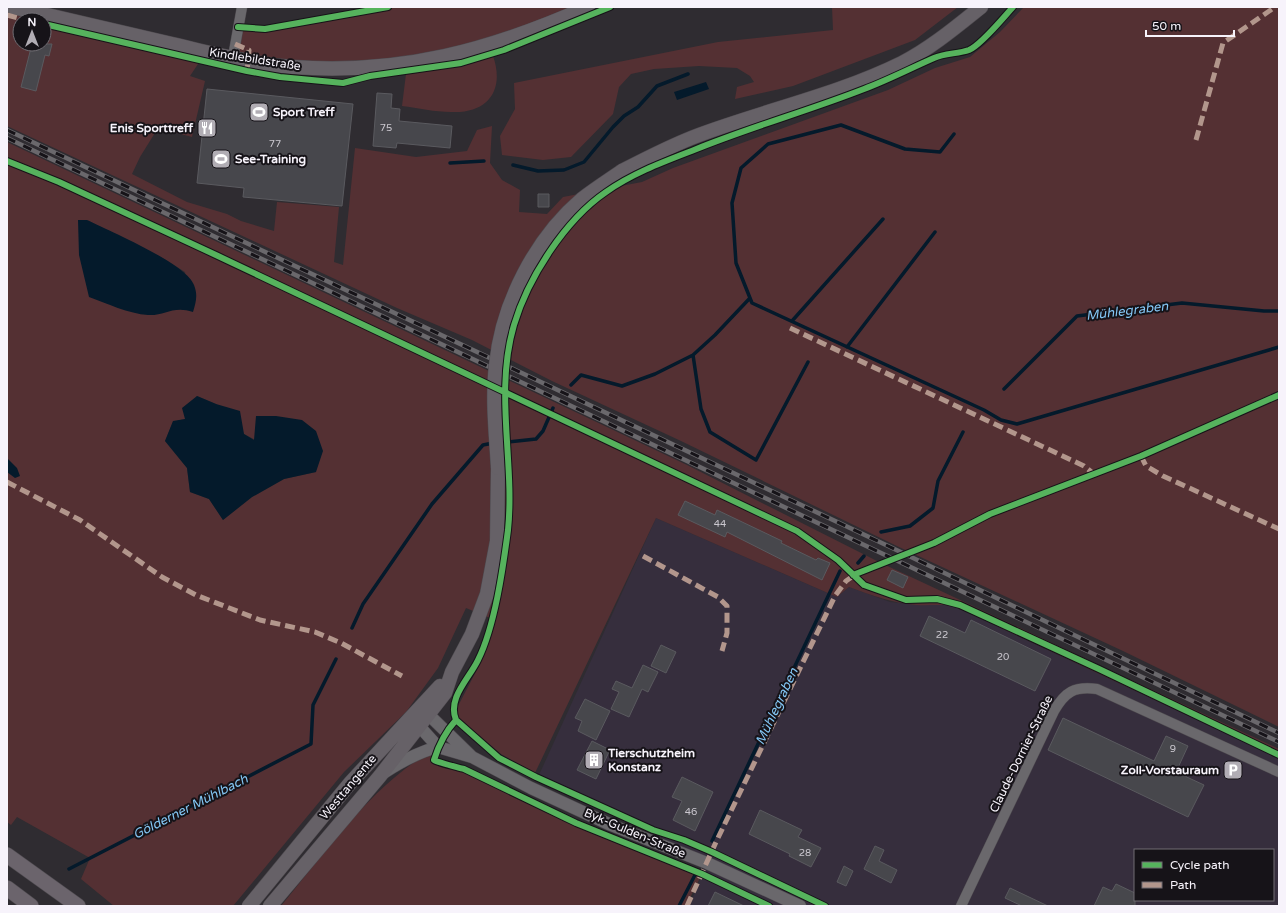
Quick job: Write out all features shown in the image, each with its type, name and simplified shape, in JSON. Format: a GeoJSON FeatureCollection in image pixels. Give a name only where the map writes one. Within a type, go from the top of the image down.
{"type":"FeatureCollection","features":[{"type":"Feature","properties":{"kind":"main road","name":"Kindlebildstraße"},"geometry":{"type":"LineString","coordinates":[[13,7],[233,57],[292,67],[353,68],[398,65],[438,58],[502,42],[545,26],[588,7]]}},
{"type":"Feature","properties":{"kind":"main road","name":"Westtangente"},"geometry":{"type":"LineString","coordinates":[[270,906],[380,776],[422,718],[452,672],[480,615],[488,594],[497,541],[498,507],[495,373],[498,348],[506,319],[520,282],[539,248],[559,222],[582,199],[622,171],[666,149],[699,135],[861,82],[903,62],[928,47],[955,29],[981,7]]}},
{"type":"Feature","properties":{"kind":"main road","name":"Westtangente"},"geometry":{"type":"LineString","coordinates":[[249,906],[351,782],[422,718]]}},
{"type":"Feature","properties":{"kind":"main road"},"geometry":{"type":"LineString","coordinates":[[7,855],[78,906]]}},
{"type":"Feature","properties":{"kind":"main road"},"geometry":{"type":"LineString","coordinates":[[7,888],[31,906]]}},
{"type":"Feature","properties":{"kind":"street"},"geometry":{"type":"LineString","coordinates":[[233,57],[242,7]]}},
{"type":"Feature","properties":{"kind":"street","name":"Claude-Dornier-Straße"},"geometry":{"type":"LineString","coordinates":[[961,906],[1054,711],[1062,698],[1073,690],[1084,687],[1097,689],[1279,772]]}},
{"type":"Feature","properties":{"kind":"street"},"geometry":{"type":"LineString","coordinates":[[380,776],[422,751],[438,747],[422,718]]}},
{"type":"Feature","properties":{"kind":"street","name":"Byk-Gulden-Straße"},"geometry":{"type":"LineString","coordinates":[[422,718],[472,757],[531,788],[611,825],[707,863],[800,906]]}},
{"type":"Feature","properties":{"kind":"street","name":"Byk-Gulden-Straße"},"geometry":{"type":"LineString","coordinates":[[438,747],[472,757]]}},
{"type":"Feature","properties":{"kind":"shaded area"},"geometry":{"type":"Polygon","coordinates":[[[7,7],[29,12],[12,12],[12,52],[52,52],[52,17],[202,51],[200,61],[190,76],[205,81],[192,137],[158,128],[140,157],[132,174],[187,202],[227,214],[241,221],[274,231],[277,202],[339,207],[334,262],[343,265],[355,148],[416,157],[467,151],[477,130],[492,126],[490,163],[502,180],[520,190],[519,212],[547,214],[563,197],[642,182],[673,168],[888,90],[935,68],[970,57],[1000,32],[1024,7],[1279,7],[1279,727],[1123,651],[899,547],[681,441],[552,381],[472,340],[397,308],[7,126],[7,7]]]}},
{"type":"Feature","properties":{"kind":"shaded area"},"geometry":{"type":"Polygon","coordinates":[[[388,7],[588,7],[494,44],[353,68],[233,57],[238,27],[265,29],[388,7]]]}},
{"type":"Feature","properties":{"kind":"shaded area"},"geometry":{"type":"Polygon","coordinates":[[[832,7],[958,7],[915,40],[793,86],[735,99],[737,87],[754,82],[750,76],[737,68],[699,66],[654,69],[631,74],[619,87],[613,114],[571,157],[543,160],[502,155],[500,136],[515,109],[514,83],[718,42],[833,30],[832,7]]]}},
{"type":"Feature","properties":{"kind":"shaded area"},"geometry":{"type":"Polygon","coordinates":[[[493,56],[497,79],[495,89],[490,98],[484,104],[475,109],[464,112],[451,112],[402,106],[406,74],[453,67],[493,56]]]}},
{"type":"Feature","properties":{"kind":"shaded area"},"geometry":{"type":"Polygon","coordinates":[[[7,142],[687,465],[881,563],[1279,749],[1279,758],[954,606],[916,605],[898,602],[849,587],[837,597],[656,518],[535,773],[501,754],[458,718],[458,706],[481,662],[495,620],[466,608],[438,668],[406,712],[344,772],[233,906],[114,906],[81,879],[90,858],[17,817],[11,825],[7,822],[7,142]],[[87,220],[182,308],[193,311],[185,272],[166,260],[87,220]],[[197,396],[185,419],[173,422],[165,441],[187,468],[190,492],[209,499],[223,520],[252,497],[284,479],[316,472],[244,434],[216,404],[197,396]]]}},
{"type":"Feature","properties":{"kind":"shaded area"},"geometry":{"type":"Polygon","coordinates":[[[656,518],[837,597],[849,587],[890,602],[917,605],[942,604],[954,606],[1279,758],[1279,906],[689,906],[707,863],[619,813],[539,775],[656,518]]]}},
{"type":"Feature","properties":{"kind":"shaded area"},"geometry":{"type":"Polygon","coordinates":[[[438,747],[434,759],[436,760],[464,769],[576,823],[702,874],[686,906],[281,906],[334,840],[372,798],[392,779],[414,762],[438,747]]]}},
{"type":"Feature","properties":{"kind":"water"},"geometry":{"type":"Polygon","coordinates":[[[706,82],[709,89],[677,100],[674,92],[706,82]]]}},
{"type":"Feature","properties":{"kind":"water"},"geometry":{"type":"Polygon","coordinates":[[[78,220],[87,220],[146,248],[177,267],[188,276],[194,285],[196,298],[193,312],[186,310],[174,310],[154,315],[141,314],[89,297],[79,255],[78,220]]]}},
{"type":"Feature","properties":{"kind":"water"},"geometry":{"type":"Polygon","coordinates":[[[197,396],[216,404],[240,411],[244,434],[254,440],[256,416],[276,416],[302,420],[316,431],[323,451],[316,472],[284,479],[252,497],[223,520],[209,499],[190,492],[187,468],[165,441],[173,421],[185,419],[182,408],[197,396]]]}},
{"type":"Feature","properties":{"kind":"water"},"geometry":{"type":"Polygon","coordinates":[[[7,458],[17,468],[20,476],[15,478],[7,472],[7,458]]]}},
{"type":"Feature","properties":{"kind":"building"},"geometry":{"type":"Polygon","coordinates":[[[30,52],[50,52],[49,56],[45,55],[36,91],[21,87],[30,52]]]}},
{"type":"Feature","properties":{"kind":"building"},"geometry":{"type":"Polygon","coordinates":[[[207,89],[353,104],[342,206],[243,197],[244,188],[197,183],[207,89]]]}},
{"type":"Feature","properties":{"kind":"building"},"geometry":{"type":"Polygon","coordinates":[[[377,93],[392,94],[391,108],[400,109],[399,121],[452,126],[450,148],[397,143],[396,148],[373,146],[377,93]]]}},
{"type":"Feature","properties":{"kind":"building"},"geometry":{"type":"Polygon","coordinates":[[[538,194],[549,194],[549,207],[538,207],[538,194]]]}},
{"type":"Feature","properties":{"kind":"building"},"geometry":{"type":"Polygon","coordinates":[[[685,501],[715,515],[717,510],[782,541],[781,543],[816,560],[818,558],[830,563],[822,580],[727,532],[725,537],[678,515],[685,501]]]}},
{"type":"Feature","properties":{"kind":"building"},"geometry":{"type":"Polygon","coordinates":[[[892,570],[908,577],[903,588],[887,580],[892,570]]]}},
{"type":"Feature","properties":{"kind":"building"},"geometry":{"type":"Polygon","coordinates":[[[929,616],[965,633],[971,620],[1051,659],[1035,691],[920,636],[929,616]]]}},
{"type":"Feature","properties":{"kind":"building"},"geometry":{"type":"Polygon","coordinates":[[[661,645],[676,652],[666,673],[651,666],[661,645]]]}},
{"type":"Feature","properties":{"kind":"building"},"geometry":{"type":"Polygon","coordinates":[[[643,665],[658,672],[648,692],[642,689],[629,717],[611,709],[619,692],[612,689],[616,681],[632,688],[643,665]]]}},
{"type":"Feature","properties":{"kind":"building"},"geometry":{"type":"Polygon","coordinates":[[[585,699],[610,711],[596,740],[578,731],[582,721],[575,718],[585,699]]]}},
{"type":"Feature","properties":{"kind":"building"},"geometry":{"type":"Polygon","coordinates":[[[1063,718],[1154,761],[1166,736],[1188,746],[1176,772],[1204,785],[1188,817],[1048,750],[1063,718]]]}},
{"type":"Feature","properties":{"kind":"building","name":"Tierschutzheim Konstanz"},"geometry":{"type":"Polygon","coordinates":[[[592,741],[610,750],[596,779],[577,770],[592,741]]]}},
{"type":"Feature","properties":{"kind":"building"},"geometry":{"type":"Polygon","coordinates":[[[682,777],[713,792],[695,831],[673,820],[682,801],[672,797],[682,777]]]}},
{"type":"Feature","properties":{"kind":"building"},"geometry":{"type":"Polygon","coordinates":[[[760,810],[802,830],[798,837],[821,848],[811,867],[789,856],[790,854],[749,834],[760,810]]]}},
{"type":"Feature","properties":{"kind":"building"},"geometry":{"type":"Polygon","coordinates":[[[875,846],[884,850],[879,861],[897,870],[891,883],[864,869],[875,846]]]}},
{"type":"Feature","properties":{"kind":"building"},"geometry":{"type":"Polygon","coordinates":[[[844,866],[853,871],[846,886],[837,882],[844,866]]]}},
{"type":"Feature","properties":{"kind":"building"},"geometry":{"type":"Polygon","coordinates":[[[1116,884],[1134,893],[1135,906],[1094,906],[1103,887],[1112,891],[1116,884]]]}},
{"type":"Feature","properties":{"kind":"building"},"geometry":{"type":"Polygon","coordinates":[[[1010,888],[1048,906],[1022,906],[1005,898],[1010,888]]]}},
{"type":"Feature","properties":{"kind":"building"},"geometry":{"type":"Polygon","coordinates":[[[715,892],[744,906],[708,906],[715,892]]]}},
{"type":"Feature","properties":{"kind":"waterway"},"geometry":{"type":"LineString","coordinates":[[513,165],[538,171],[564,170],[584,162],[613,127],[624,116],[638,107],[657,86],[688,74]]}},
{"type":"Feature","properties":{"kind":"waterway"},"geometry":{"type":"LineString","coordinates":[[954,134],[940,152],[905,149],[841,125],[768,144],[741,168],[732,203],[736,263],[752,303],[984,410],[1001,420],[1017,424],[1279,347]]}},
{"type":"Feature","properties":{"kind":"waterway"},"geometry":{"type":"LineString","coordinates":[[450,163],[484,161]]}},
{"type":"Feature","properties":{"kind":"waterway"},"geometry":{"type":"LineString","coordinates":[[792,321],[883,219]]}},
{"type":"Feature","properties":{"kind":"waterway"},"geometry":{"type":"LineString","coordinates":[[847,347],[935,232]]}},
{"type":"Feature","properties":{"kind":"waterway"},"geometry":{"type":"LineString","coordinates":[[571,385],[581,375],[622,386],[655,374],[693,355],[715,335],[750,298]]}},
{"type":"Feature","properties":{"kind":"waterway","name":"Mühlegraben"},"geometry":{"type":"LineString","coordinates":[[1004,389],[1077,316],[1182,303],[1264,311],[1279,311]]}},
{"type":"Feature","properties":{"kind":"waterway"},"geometry":{"type":"LineString","coordinates":[[693,355],[701,409],[710,432],[756,460],[808,362]]}},
{"type":"Feature","properties":{"kind":"waterway"},"geometry":{"type":"LineString","coordinates":[[499,443],[536,439],[543,431],[553,408]]}},
{"type":"Feature","properties":{"kind":"waterway","name":"Mühlegraben"},"geometry":{"type":"LineString","coordinates":[[881,532],[910,526],[933,508],[938,481],[963,432]]}},
{"type":"Feature","properties":{"kind":"waterway"},"geometry":{"type":"LineString","coordinates":[[352,628],[363,604],[432,504],[483,445],[493,443]]}},
{"type":"Feature","properties":{"kind":"waterway","name":"Mühlegraben"},"geometry":{"type":"LineString","coordinates":[[858,563],[864,556]]}},
{"type":"Feature","properties":{"kind":"waterway","name":"Mühlegraben"},"geometry":{"type":"LineString","coordinates":[[712,841],[840,571]]}},
{"type":"Feature","properties":{"kind":"waterway","name":"Gölderner Mühlbach"},"geometry":{"type":"LineString","coordinates":[[69,869],[311,744],[313,705],[336,659]]}},
{"type":"Feature","properties":{"kind":"waterway","name":"Mühlegraben"},"geometry":{"type":"LineString","coordinates":[[679,906],[696,873]]}},
{"type":"Feature","properties":{"kind":"railway"},"geometry":{"type":"LineString","coordinates":[[7,130],[886,545],[1279,733]]}},
{"type":"Feature","properties":{"kind":"railway"},"geometry":{"type":"LineString","coordinates":[[7,138],[1279,742]]}},
{"type":"Feature","properties":{"kind":"marked path"},"geometry":{"type":"LineString","coordinates":[[1196,140],[1223,43],[1275,7]]}},
{"type":"Feature","properties":{"kind":"marked path"},"geometry":{"type":"LineString","coordinates":[[7,15],[12,16]]}},
{"type":"Feature","properties":{"kind":"marked path"},"geometry":{"type":"LineString","coordinates":[[235,44],[249,50],[247,71]]}},
{"type":"Feature","properties":{"kind":"marked path"},"geometry":{"type":"LineString","coordinates":[[790,328],[1084,466],[1095,475]]}},
{"type":"Feature","properties":{"kind":"marked path"},"geometry":{"type":"LineString","coordinates":[[1141,456],[1146,466],[1163,476],[1279,529]]}},
{"type":"Feature","properties":{"kind":"marked path"},"geometry":{"type":"LineString","coordinates":[[7,482],[80,520],[162,577],[196,595],[260,620],[315,632],[341,643],[402,676]]}},
{"type":"Feature","properties":{"kind":"marked path"},"geometry":{"type":"LineString","coordinates":[[643,556],[718,597],[727,606],[727,633],[722,651]]}},
{"type":"Feature","properties":{"kind":"marked path"},"geometry":{"type":"LineString","coordinates":[[687,906],[716,842],[835,596],[846,581],[856,574]]}},
{"type":"Feature","properties":{"kind":"cycle path"},"geometry":{"type":"LineString","coordinates":[[238,27],[265,29],[388,7]]}},
{"type":"Feature","properties":{"kind":"cycle path"},"geometry":{"type":"LineString","coordinates":[[52,26],[247,71],[280,77],[343,83],[370,76],[461,63],[504,50],[610,7]]}},
{"type":"Feature","properties":{"kind":"cycle path"},"geometry":{"type":"LineString","coordinates":[[769,906],[702,874],[576,823],[464,769],[434,760],[443,738],[456,720],[454,704],[460,689],[478,660],[484,646],[494,614],[501,579],[508,530],[509,504],[505,402],[506,376],[508,351],[514,325],[520,307],[529,288],[550,251],[576,218],[591,204],[616,185],[648,168],[758,126],[822,105],[864,89],[938,56],[969,50],[980,43],[1013,7]]}},
{"type":"Feature","properties":{"kind":"cycle path"},"geometry":{"type":"LineString","coordinates":[[7,161],[59,182],[218,256],[797,531],[838,560],[864,585],[906,600],[937,599],[960,605],[1099,669],[1279,755]]}},
{"type":"Feature","properties":{"kind":"cycle path"},"geometry":{"type":"LineString","coordinates":[[853,575],[934,543],[990,514],[1141,456],[1279,395]]}},
{"type":"Feature","properties":{"kind":"cycle path"},"geometry":{"type":"LineString","coordinates":[[456,720],[499,758],[536,777],[653,830],[684,840],[712,852],[825,906]]}},
{"type":"Feature","properties":{"kind":"place","name":"Sport Treff"},"geometry":{"type":"Point","coordinates":[259,112]}},
{"type":"Feature","properties":{"kind":"place","name":"Enis Sporttreff"},"geometry":{"type":"Point","coordinates":[207,128]}},
{"type":"Feature","properties":{"kind":"place","name":"See-Training"},"geometry":{"type":"Point","coordinates":[221,159]}},
{"type":"Feature","properties":{"kind":"place","name":"Tierschutzheim Konstanz"},"geometry":{"type":"Point","coordinates":[594,760]}},
{"type":"Feature","properties":{"kind":"place","name":"Zoll-Vorstauraum"},"geometry":{"type":"Point","coordinates":[1233,770]}}]}
